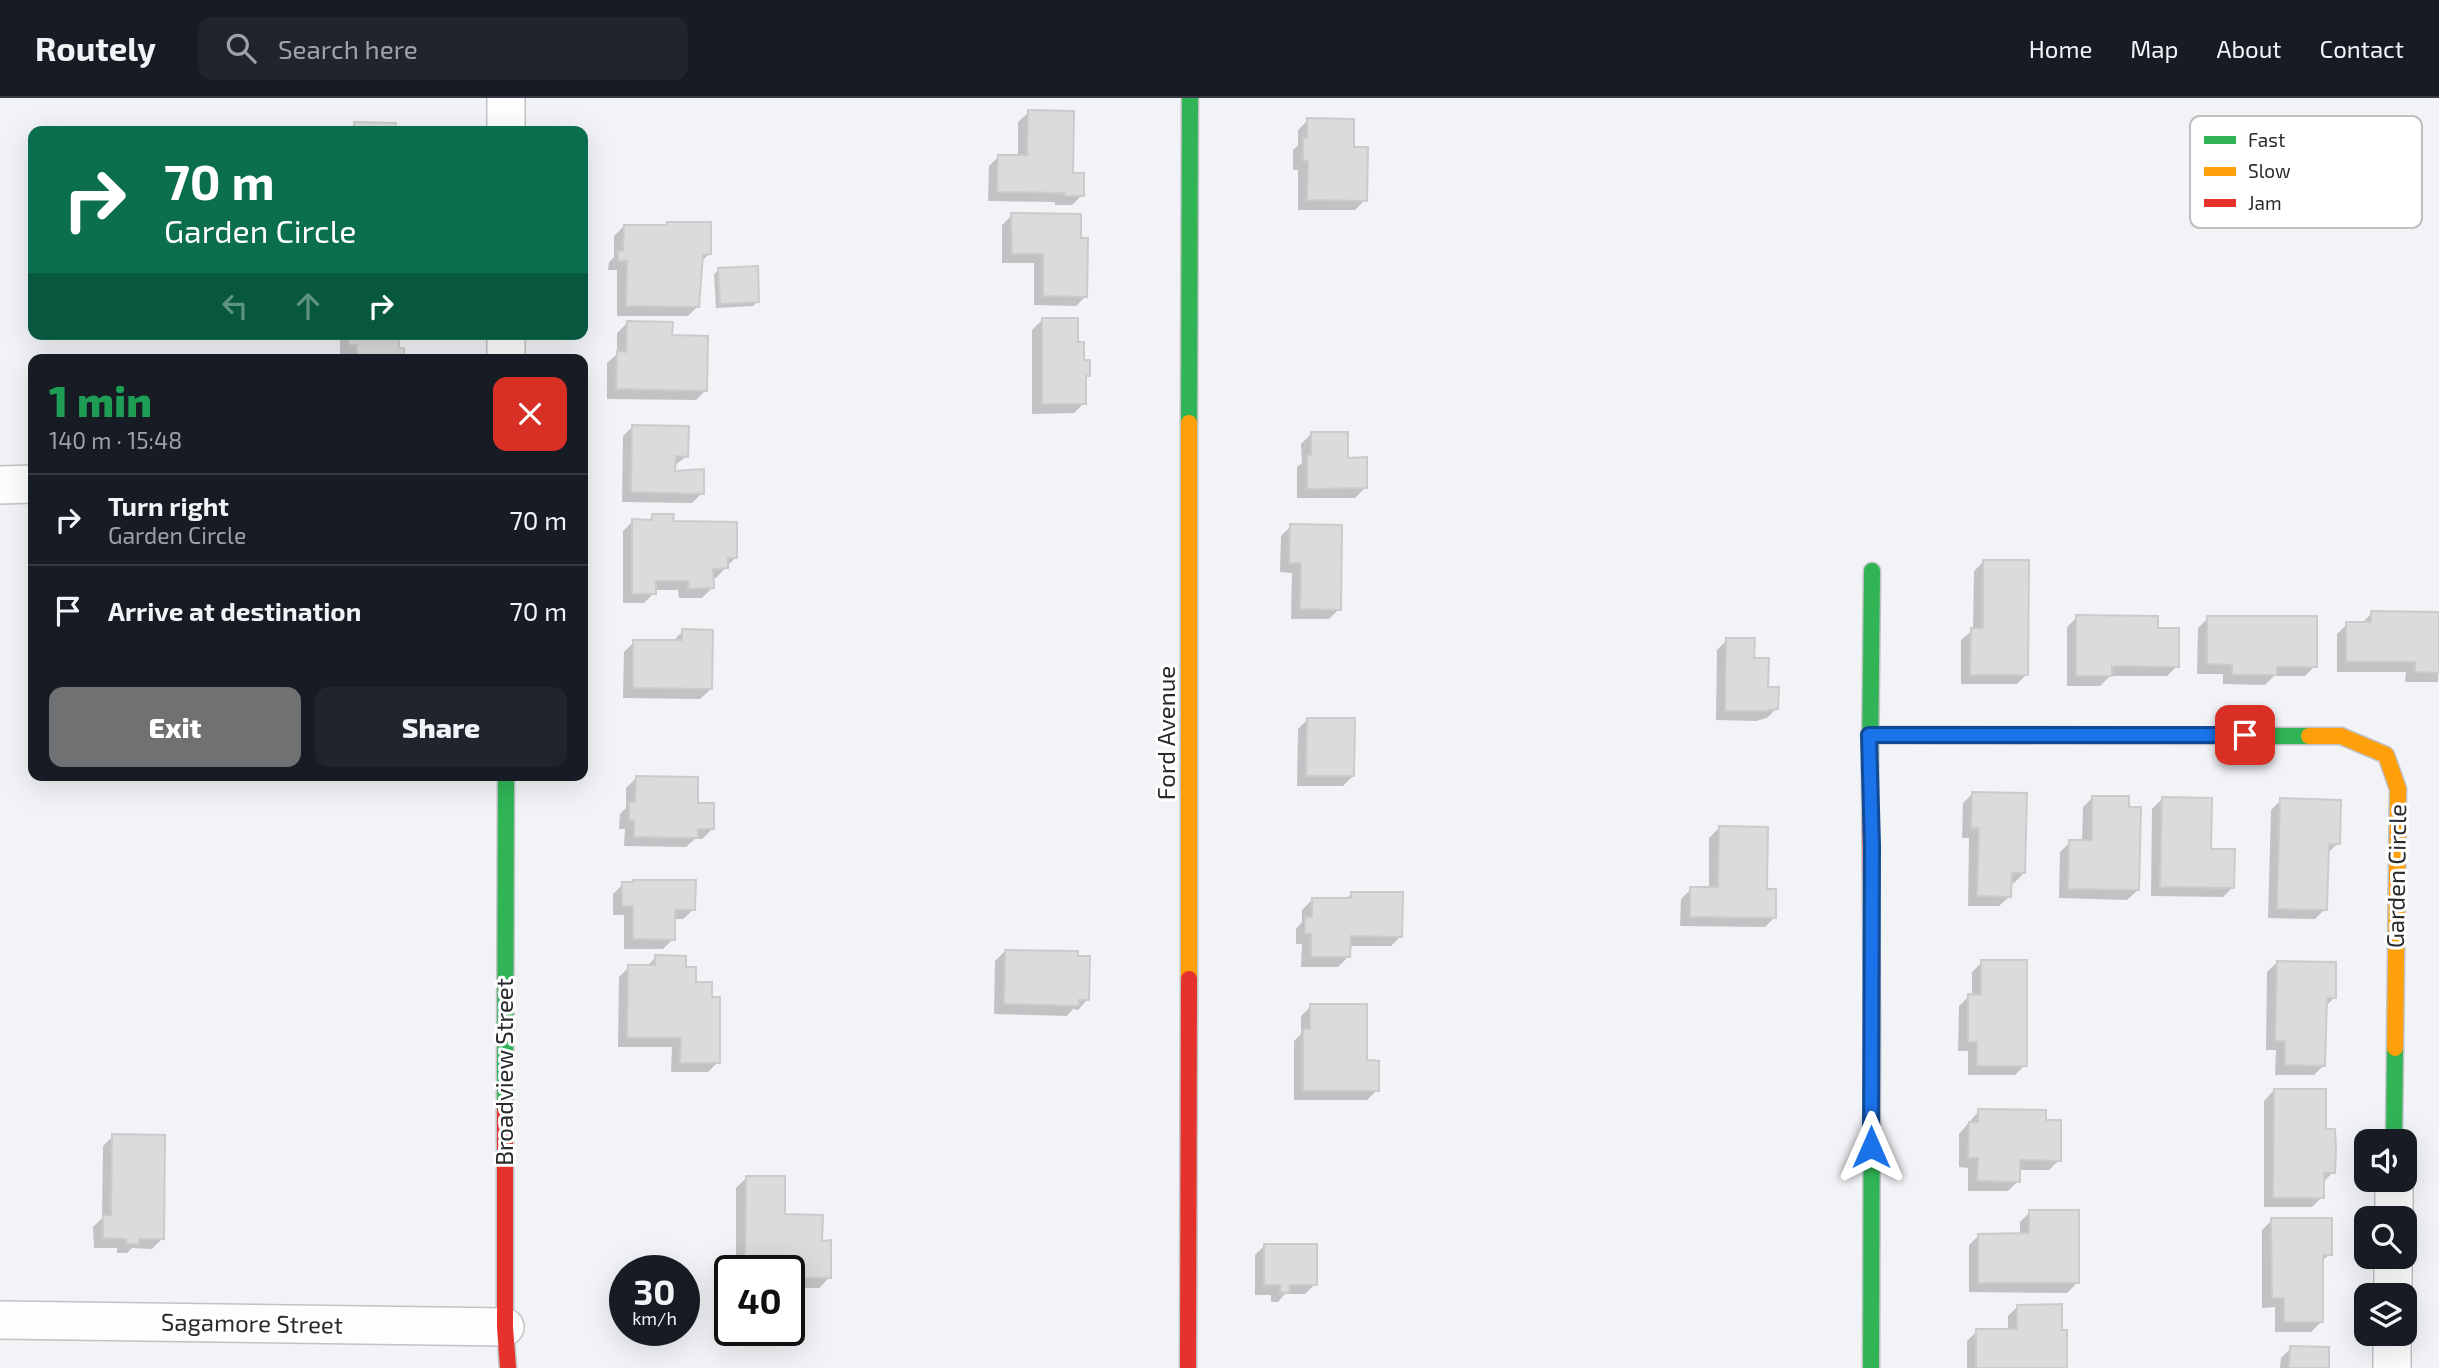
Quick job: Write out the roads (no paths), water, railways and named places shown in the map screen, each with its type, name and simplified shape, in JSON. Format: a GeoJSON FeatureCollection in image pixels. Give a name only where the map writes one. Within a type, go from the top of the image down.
{"type":"FeatureCollection","features":[{"type":"Feature","properties":{"kind":"street"},"geometry":{"type":"LineString","coordinates":[[506,98],[506,126]]}},
{"type":"Feature","properties":{"kind":"street","name":"Ford Avenue"},"geometry":{"type":"LineString","coordinates":[[1188,1368],[1190,98]]}},
{"type":"Feature","properties":{"kind":"street"},"geometry":{"type":"LineString","coordinates":[[0,485],[28,484]]}},
{"type":"Feature","properties":{"kind":"street"},"geometry":{"type":"LineString","coordinates":[[1871,1368],[1872,846],[1869,735],[1872,571]]}},
{"type":"Feature","properties":{"kind":"street","name":"Garden Circle"},"geometry":{"type":"LineString","coordinates":[[1869,735],[2341,736],[2386,755],[2398,789],[2394,1129]]}},
{"type":"Feature","properties":{"kind":"street","name":"Broadview Street"},"geometry":{"type":"LineString","coordinates":[[506,781],[505,1327],[508,1368]]}},
{"type":"Feature","properties":{"kind":"street","name":"Sagamore Street"},"geometry":{"type":"LineString","coordinates":[[0,1320],[505,1327]]}},
{"type":"Feature","properties":{"kind":"street"},"geometry":{"type":"LineString","coordinates":[[2392,1346],[2392,1368]]}}]}
